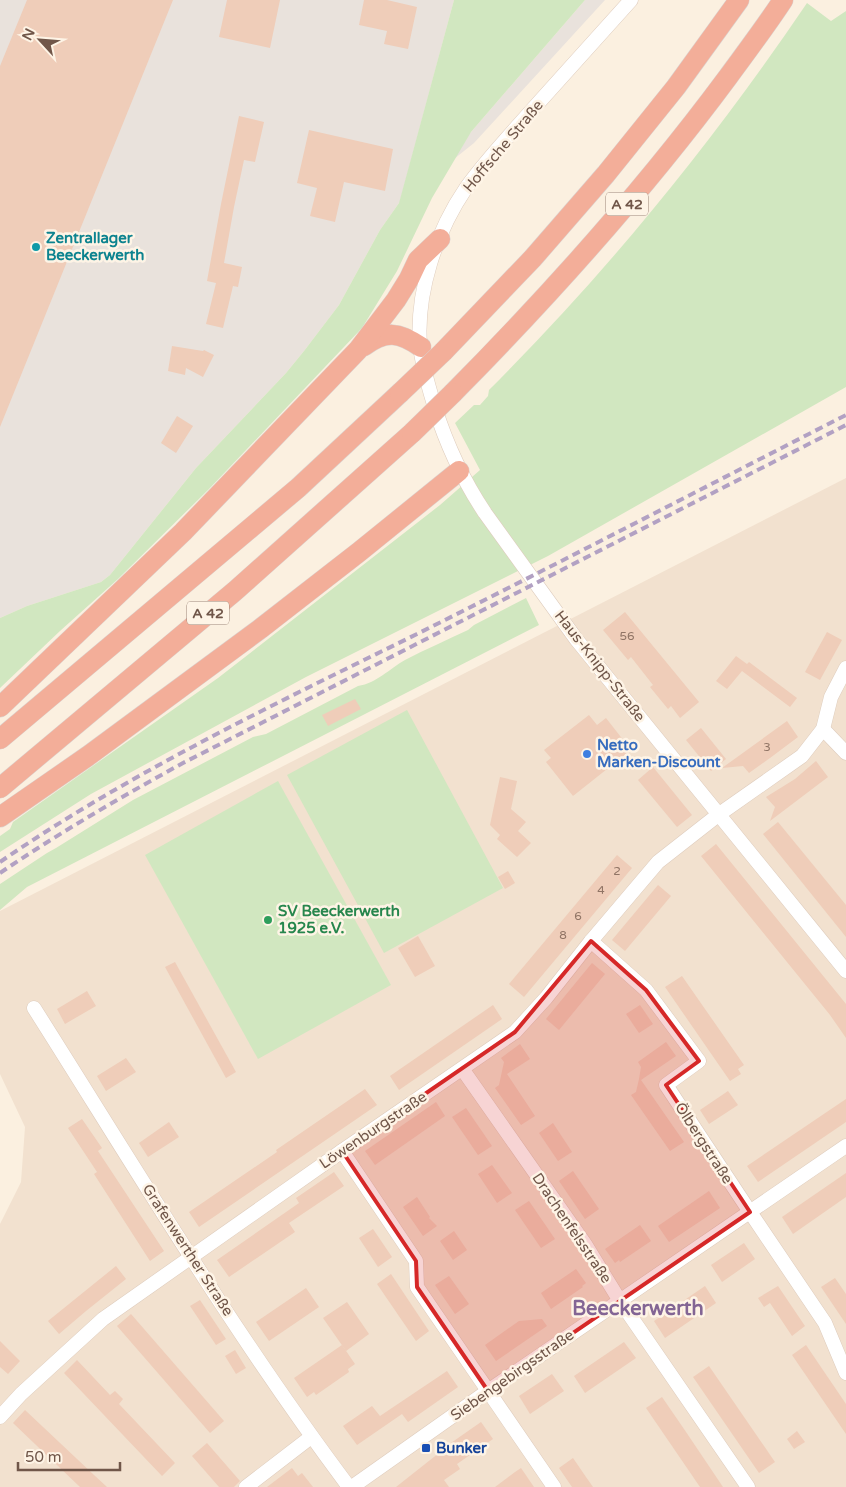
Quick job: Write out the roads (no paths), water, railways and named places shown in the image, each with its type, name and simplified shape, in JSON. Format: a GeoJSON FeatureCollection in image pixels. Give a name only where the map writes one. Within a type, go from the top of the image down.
{"type":"FeatureCollection","features":[{"type":"Feature","properties":{"kind":"highway","name":"A 42"},"geometry":{"type":"LineString","coordinates":[[0,739],[298,488],[443,352],[533,258],[606,174],[676,87],[740,0]]}},
{"type":"Feature","properties":{"kind":"highway","name":"A 42"},"geometry":{"type":"LineString","coordinates":[[0,788],[234,591],[412,433],[453,394],[563,277],[634,196],[705,107],[783,0]]}},
{"type":"Feature","properties":{"kind":"highway"},"geometry":{"type":"LineString","coordinates":[[0,708],[183,532],[358,350],[396,300],[409,280],[418,260],[440,239]]}},
{"type":"Feature","properties":{"kind":"highway"},"geometry":{"type":"LineString","coordinates":[[358,350],[379,336],[394,334],[411,340],[420,347]]}},
{"type":"Feature","properties":{"kind":"highway"},"geometry":{"type":"LineString","coordinates":[[0,818],[88,756],[260,629],[366,547],[459,471]]}},
{"type":"Feature","properties":{"kind":"street","name":"Hoffsche Straße"},"geometry":{"type":"LineString","coordinates":[[420,347],[422,300],[427,275],[451,214],[466,188],[491,157],[631,0]]}},
{"type":"Feature","properties":{"kind":"street","name":"Haus-Knipp-Straße"},"geometry":{"type":"LineString","coordinates":[[420,347],[438,420],[459,471],[485,513],[576,639],[846,971]]}},
{"type":"Feature","properties":{"kind":"street"},"geometry":{"type":"LineString","coordinates":[[846,668],[832,697],[823,730],[846,752]]}},
{"type":"Feature","properties":{"kind":"street","name":"Löwenburgstraße"},"geometry":{"type":"LineString","coordinates":[[0,1417],[21,1394],[103,1319],[515,1032],[546,998],[658,862],[718,815],[802,756],[823,730]]}},
{"type":"Feature","properties":{"kind":"street","name":"Ölbergstraße"},"geometry":{"type":"LineString","coordinates":[[591,941],[646,990],[699,1061],[666,1085],[825,1323],[846,1373]]}},
{"type":"Feature","properties":{"kind":"street","name":"Grafenwerther Straße"},"geometry":{"type":"LineString","coordinates":[[34,1008],[190,1257],[311,1436],[350,1487]]}},
{"type":"Feature","properties":{"kind":"street","name":"Drachenfelsstraße"},"geometry":{"type":"LineString","coordinates":[[463,1070],[585,1244],[620,1301],[748,1487]]}},
{"type":"Feature","properties":{"kind":"street","name":"Siebengebirgsstraße"},"geometry":{"type":"LineString","coordinates":[[350,1487],[846,1146]]}},
{"type":"Feature","properties":{"kind":"street"},"geometry":{"type":"LineString","coordinates":[[342,1151],[416,1261],[417,1287],[554,1487]]}},
{"type":"Feature","properties":{"kind":"street"},"geometry":{"type":"LineString","coordinates":[[246,1487],[311,1436]]}},
{"type":"Feature","properties":{"kind":"railway"},"geometry":{"type":"LineString","coordinates":[[0,862],[100,798],[204,740],[525,580],[846,415]]}},
{"type":"Feature","properties":{"kind":"railway"},"geometry":{"type":"LineString","coordinates":[[0,873],[90,816],[183,763],[846,425]]}},
{"type":"Feature","properties":{"kind":"place","name":"Zentrallager Beeckerwerth"},"geometry":{"type":"Point","coordinates":[36,247]}},
{"type":"Feature","properties":{"kind":"place","name":"Netto Marken-Discount"},"geometry":{"type":"Point","coordinates":[587,754]}},
{"type":"Feature","properties":{"kind":"place","name":"SV Beeckerwerth 1925 e.V."},"geometry":{"type":"Point","coordinates":[268,920]}},
{"type":"Feature","properties":{"kind":"place","name":"Bunker"},"geometry":{"type":"Point","coordinates":[426,1448]}},
{"type":"Feature","properties":{"kind":"district","name":"Beeckerwerth"},"geometry":{"type":"Point","coordinates":[638,1308]}}]}
